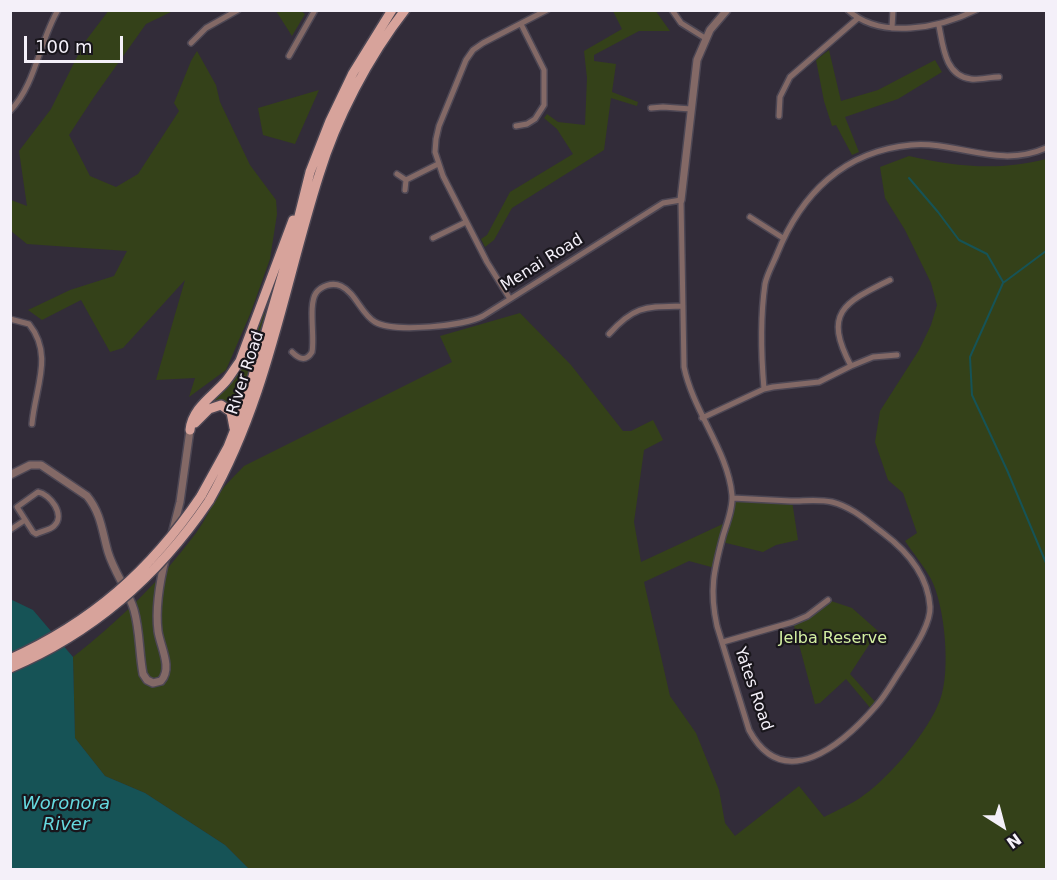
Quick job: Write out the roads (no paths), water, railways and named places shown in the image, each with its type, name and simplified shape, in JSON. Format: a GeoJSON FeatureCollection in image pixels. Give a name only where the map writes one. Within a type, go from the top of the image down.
{"type":"FeatureCollection","features":[{"type":"Feature","properties":{"kind":"main road","name":"River Road"},"geometry":{"type":"LineString","coordinates":[[10,660],[73,626],[129,583],[205,498],[234,433],[265,335],[310,172],[334,112],[353,73],[392,10]]}},
{"type":"Feature","properties":{"kind":"main road","name":"River Road"},"geometry":{"type":"LineString","coordinates":[[10,668],[63,642],[125,598],[177,545],[235,452],[263,377],[319,175],[331,142],[366,70],[405,10]]}},
{"type":"Feature","properties":{"kind":"main road"},"geometry":{"type":"LineString","coordinates":[[190,430],[191,423],[200,407],[240,362],[289,229],[301,203]]}},
{"type":"Feature","properties":{"kind":"main road"},"geometry":{"type":"LineString","coordinates":[[190,430],[209,409],[221,405],[232,414],[234,433]]}},
{"type":"Feature","properties":{"kind":"street"},"geometry":{"type":"LineString","coordinates":[[10,111],[25,92],[44,37],[57,10]]}},
{"type":"Feature","properties":{"kind":"street"},"geometry":{"type":"LineString","coordinates":[[192,43],[206,28],[238,10]]}},
{"type":"Feature","properties":{"kind":"street"},"geometry":{"type":"LineString","coordinates":[[289,56],[315,10]]}},
{"type":"Feature","properties":{"kind":"street"},"geometry":{"type":"LineString","coordinates":[[510,299],[466,222],[438,164],[435,152],[439,126],[466,60],[473,50],[548,10]]}},
{"type":"Feature","properties":{"kind":"street"},"geometry":{"type":"LineString","coordinates":[[672,10],[681,23],[705,38]]}},
{"type":"Feature","properties":{"kind":"street"},"geometry":{"type":"LineString","coordinates":[[681,200],[697,60],[705,38],[727,10]]}},
{"type":"Feature","properties":{"kind":"street"},"geometry":{"type":"LineString","coordinates":[[848,10],[857,19],[873,25],[892,28],[939,26],[976,10]]}},
{"type":"Feature","properties":{"kind":"street"},"geometry":{"type":"LineString","coordinates":[[892,28],[893,10]]}},
{"type":"Feature","properties":{"kind":"street"},"geometry":{"type":"LineString","coordinates":[[780,116],[780,97],[790,77],[857,19]]}},
{"type":"Feature","properties":{"kind":"street"},"geometry":{"type":"LineString","coordinates":[[516,126],[536,119],[544,105],[544,70],[521,24]]}},
{"type":"Feature","properties":{"kind":"street"},"geometry":{"type":"LineString","coordinates":[[939,26],[950,67],[959,75],[971,79],[999,77]]}},
{"type":"Feature","properties":{"kind":"street"},"geometry":{"type":"LineString","coordinates":[[651,108],[663,106],[691,109]]}},
{"type":"Feature","properties":{"kind":"street"},"geometry":{"type":"LineString","coordinates":[[765,389],[760,344],[766,282],[783,238],[806,200],[819,185],[859,158],[912,145],[943,147],[1002,157],[1047,148]]}},
{"type":"Feature","properties":{"kind":"street"},"geometry":{"type":"LineString","coordinates":[[406,180],[438,164]]}},
{"type":"Feature","properties":{"kind":"street"},"geometry":{"type":"LineString","coordinates":[[397,174],[406,180]]}},
{"type":"Feature","properties":{"kind":"street"},"geometry":{"type":"LineString","coordinates":[[405,190],[406,180]]}},
{"type":"Feature","properties":{"kind":"street","name":"Menai Road"},"geometry":{"type":"LineString","coordinates":[[292,352],[302,359],[310,356],[312,352],[314,302],[316,294],[323,287],[332,284],[341,286],[374,322],[396,327],[463,323],[478,318],[510,299],[663,203],[681,200]]}},
{"type":"Feature","properties":{"kind":"street","name":"Yates Road"},"geometry":{"type":"LineString","coordinates":[[681,200],[684,366],[688,385],[723,462],[732,498],[713,576],[713,608],[749,730],[766,752],[775,758],[788,763],[803,761],[830,747],[875,707],[926,626],[931,609],[928,591],[921,573],[906,551],[848,507],[830,501],[732,498]]}},
{"type":"Feature","properties":{"kind":"street"},"geometry":{"type":"LineString","coordinates":[[750,217],[783,238]]}},
{"type":"Feature","properties":{"kind":"street"},"geometry":{"type":"LineString","coordinates":[[433,238],[466,222]]}},
{"type":"Feature","properties":{"kind":"street"},"geometry":{"type":"LineString","coordinates":[[851,366],[840,345],[836,323],[846,306],[861,294],[890,280]]}},
{"type":"Feature","properties":{"kind":"street"},"geometry":{"type":"LineString","coordinates":[[609,334],[625,318],[640,309],[683,306]]}},
{"type":"Feature","properties":{"kind":"street"},"geometry":{"type":"LineString","coordinates":[[10,319],[28,324],[42,346],[43,363],[32,424]]}},
{"type":"Feature","properties":{"kind":"street"},"geometry":{"type":"LineString","coordinates":[[702,418],[765,389],[819,382],[873,357],[897,355]]}},
{"type":"Feature","properties":{"kind":"street"},"geometry":{"type":"LineString","coordinates":[[10,475],[30,465],[41,465],[87,496],[92,502],[100,516],[113,566],[133,607],[138,625],[143,674],[150,682],[159,683],[164,679],[166,672],[158,631],[159,593],[180,502],[190,430]]}},
{"type":"Feature","properties":{"kind":"street"},"geometry":{"type":"LineString","coordinates":[[38,492],[52,500],[58,514],[57,523],[53,527],[36,534],[25,520],[17,507],[38,492]]}},
{"type":"Feature","properties":{"kind":"street"},"geometry":{"type":"LineString","coordinates":[[10,530],[25,520]]}},
{"type":"Feature","properties":{"kind":"street"},"geometry":{"type":"LineString","coordinates":[[723,642],[793,622],[807,616],[828,600]]}},
{"type":"Feature","properties":{"kind":"water","name":"Woronora River"},"geometry":{"type":"Polygon","coordinates":[[[10,599],[33,610],[73,657],[75,738],[105,776],[145,793],[225,845],[249,869],[11,869],[10,599]]]}},
{"type":"Feature","properties":{"kind":"waterway"},"geometry":{"type":"LineString","coordinates":[[909,178],[959,240],[987,254],[1003,282]]}},
{"type":"Feature","properties":{"kind":"waterway"},"geometry":{"type":"LineString","coordinates":[[1046,251],[1003,283],[970,357],[972,395],[1046,563]]}},
{"type":"Feature","properties":{"kind":"park label","name":"Jelba Reserve"},"geometry":{"type":"Point","coordinates":[833,639]}}]}
